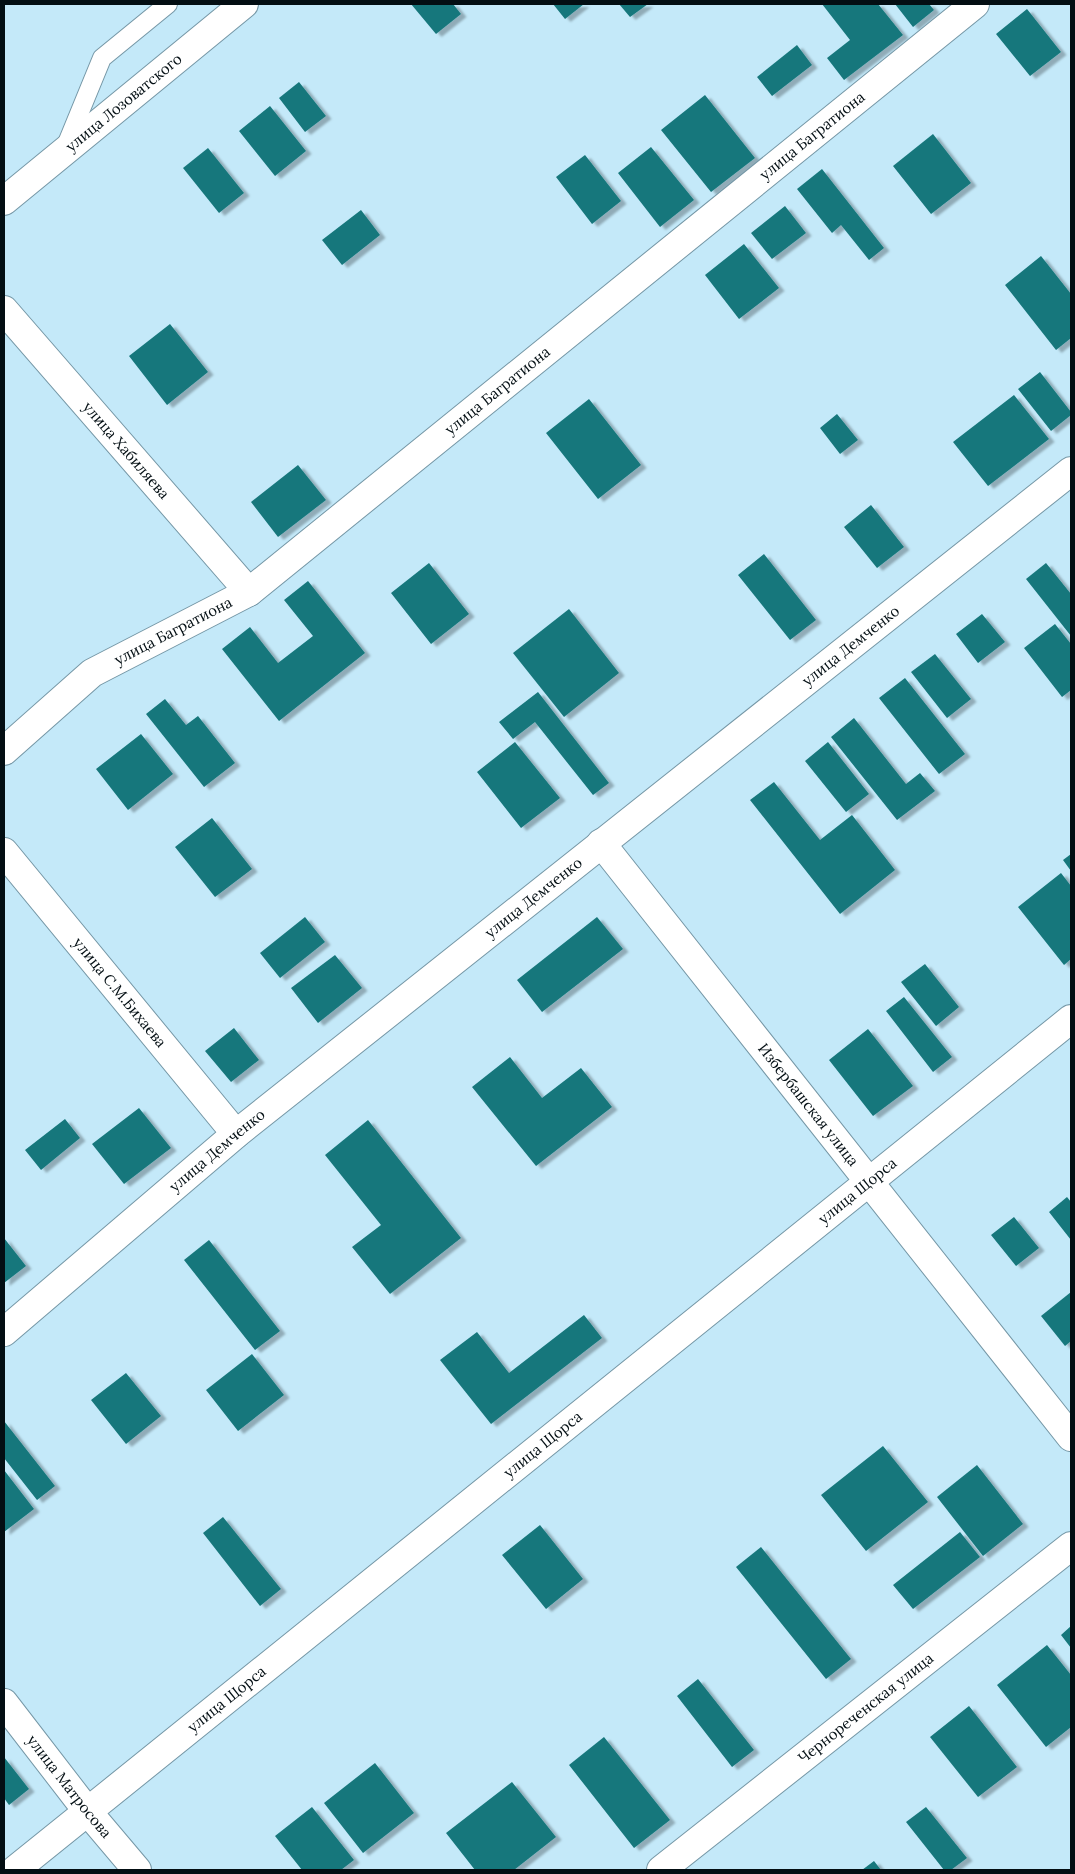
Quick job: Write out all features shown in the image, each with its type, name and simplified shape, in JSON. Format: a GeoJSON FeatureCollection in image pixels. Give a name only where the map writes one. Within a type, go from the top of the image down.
{"type":"FeatureCollection","features":[{"type":"Feature","properties":{"kind":"street","name":"улица Лозоватского"},"geometry":{"type":"LineString","coordinates":[[4,201],[244,4]]}},
{"type":"Feature","properties":{"kind":"street","name":"улица Багратиона"},"geometry":{"type":"LineString","coordinates":[[4,751],[92,673],[249,592],[975,4]]}},
{"type":"Feature","properties":{"kind":"street","name":"улица Хабиляева"},"geometry":{"type":"LineString","coordinates":[[4,310],[249,592]]}},
{"type":"Feature","properties":{"kind":"street","name":"улица Демченко"},"geometry":{"type":"LineString","coordinates":[[4,1332],[236,1134],[1071,471]]}},
{"type":"Feature","properties":{"kind":"street","name":"Избербашская улица"},"geometry":{"type":"LineString","coordinates":[[601,843],[1071,1437]]}},
{"type":"Feature","properties":{"kind":"street","name":"улица С.М.Бихаева"},"geometry":{"type":"LineString","coordinates":[[4,852],[236,1134]]}},
{"type":"Feature","properties":{"kind":"street","name":"улица Щорса"},"geometry":{"type":"LineString","coordinates":[[15,1870],[1071,1019]]}},
{"type":"Feature","properties":{"kind":"street","name":"Чернореченская улица"},"geometry":{"type":"LineString","coordinates":[[661,1870],[1071,1546]]}},
{"type":"Feature","properties":{"kind":"street","name":"улица Матросова"},"geometry":{"type":"LineString","coordinates":[[4,1703],[88,1812],[137,1870]]}},
{"type":"Feature","properties":{"kind":"lane"},"geometry":{"type":"LineString","coordinates":[[62,153],[102,58],[168,4]]}},
{"type":"Feature","properties":{"kind":"building"},"geometry":{"type":"Polygon","coordinates":[[[411,4],[453,4],[461,14],[436,34],[411,4]]]}},
{"type":"Feature","properties":{"kind":"building"},"geometry":{"type":"Polygon","coordinates":[[[553,4],[584,4],[565,19],[553,4]]]}},
{"type":"Feature","properties":{"kind":"building"},"geometry":{"type":"Polygon","coordinates":[[[619,4],[648,4],[630,17],[619,4]]]}},
{"type":"Feature","properties":{"kind":"building"},"geometry":{"type":"Polygon","coordinates":[[[822,4],[878,4],[903,35],[844,80],[827,58],[850,40],[822,4]]]}},
{"type":"Feature","properties":{"kind":"building"},"geometry":{"type":"Polygon","coordinates":[[[895,4],[929,4],[934,10],[913,27],[895,4]]]}},
{"type":"Feature","properties":{"kind":"building"},"geometry":{"type":"Polygon","coordinates":[[[1027,9],[1061,52],[1030,76],[996,34],[1027,9]]]}},
{"type":"Feature","properties":{"kind":"building"},"geometry":{"type":"Polygon","coordinates":[[[797,45],[812,65],[772,96],[757,77],[797,45]]]}},
{"type":"Feature","properties":{"kind":"building"},"geometry":{"type":"Polygon","coordinates":[[[299,82],[326,116],[305,132],[279,98],[299,82]]]}},
{"type":"Feature","properties":{"kind":"building"},"geometry":{"type":"Polygon","coordinates":[[[705,95],[755,158],[711,192],[661,130],[705,95]]]}},
{"type":"Feature","properties":{"kind":"building"},"geometry":{"type":"Polygon","coordinates":[[[270,106],[306,151],[275,176],[239,131],[270,106]]]}},
{"type":"Feature","properties":{"kind":"building"},"geometry":{"type":"Polygon","coordinates":[[[933,134],[971,183],[931,214],[893,166],[933,134]]]}},
{"type":"Feature","properties":{"kind":"building"},"geometry":{"type":"Polygon","coordinates":[[[651,147],[694,200],[660,227],[618,173],[651,147]]]}},
{"type":"Feature","properties":{"kind":"building"},"geometry":{"type":"Polygon","coordinates":[[[208,148],[244,193],[219,213],[183,168],[208,148]]]}},
{"type":"Feature","properties":{"kind":"building"},"geometry":{"type":"Polygon","coordinates":[[[585,155],[621,201],[592,224],[556,177],[585,155]]]}},
{"type":"Feature","properties":{"kind":"building"},"geometry":{"type":"Polygon","coordinates":[[[822,169],[884,248],[869,260],[841,225],[832,233],[797,189],[822,169]]]}},
{"type":"Feature","properties":{"kind":"building"},"geometry":{"type":"Polygon","coordinates":[[[785,206],[806,233],[772,259],[751,233],[785,206]]]}},
{"type":"Feature","properties":{"kind":"building"},"geometry":{"type":"Polygon","coordinates":[[[361,210],[380,235],[342,265],[322,240],[361,210]]]}},
{"type":"Feature","properties":{"kind":"building"},"geometry":{"type":"Polygon","coordinates":[[[744,244],[779,288],[739,319],[705,275],[744,244]]]}},
{"type":"Feature","properties":{"kind":"building"},"geometry":{"type":"Polygon","coordinates":[[[1041,256],[1071,294],[1071,338],[1056,350],[1005,285],[1041,256]]]}},
{"type":"Feature","properties":{"kind":"building"},"geometry":{"type":"Polygon","coordinates":[[[170,324],[208,372],[167,405],[129,356],[170,324]]]}},
{"type":"Feature","properties":{"kind":"building"},"geometry":{"type":"Polygon","coordinates":[[[1040,372],[1071,412],[1071,415],[1051,431],[1018,389],[1040,372]]]}},
{"type":"Feature","properties":{"kind":"building"},"geometry":{"type":"Polygon","coordinates":[[[1014,395],[1049,439],[988,486],[953,442],[1014,395]]]}},
{"type":"Feature","properties":{"kind":"building"},"geometry":{"type":"Polygon","coordinates":[[[589,399],[641,465],[598,499],[546,433],[589,399]]]}},
{"type":"Feature","properties":{"kind":"building"},"geometry":{"type":"Polygon","coordinates":[[[837,414],[858,440],[840,454],[820,428],[837,414]]]}},
{"type":"Feature","properties":{"kind":"building"},"geometry":{"type":"Polygon","coordinates":[[[298,465],[326,500],[278,537],[251,502],[298,465]]]}},
{"type":"Feature","properties":{"kind":"building"},"geometry":{"type":"Polygon","coordinates":[[[871,505],[904,547],[877,568],[844,527],[871,505]]]}},
{"type":"Feature","properties":{"kind":"building"},"geometry":{"type":"Polygon","coordinates":[[[764,554],[816,620],[790,640],[738,575],[764,554]]]}},
{"type":"Feature","properties":{"kind":"building"},"geometry":{"type":"Polygon","coordinates":[[[429,563],[469,614],[431,644],[391,593],[429,563]]]}},
{"type":"Feature","properties":{"kind":"building"},"geometry":{"type":"Polygon","coordinates":[[[1046,563],[1071,594],[1071,636],[1026,579],[1046,563]]]}},
{"type":"Feature","properties":{"kind":"building"},"geometry":{"type":"Polygon","coordinates":[[[308,581],[365,653],[279,721],[222,649],[250,627],[278,663],[313,636],[284,600],[308,581]]]}},
{"type":"Feature","properties":{"kind":"building"},"geometry":{"type":"Polygon","coordinates":[[[569,609],[619,673],[564,717],[513,653],[569,609]]]}},
{"type":"Feature","properties":{"kind":"building"},"geometry":{"type":"Polygon","coordinates":[[[982,614],[1005,642],[978,663],[956,634],[982,614]]]}},
{"type":"Feature","properties":{"kind":"building"},"geometry":{"type":"Polygon","coordinates":[[[1055,624],[1071,644],[1071,690],[1062,697],[1024,648],[1055,624]]]}},
{"type":"Feature","properties":{"kind":"building"},"geometry":{"type":"Polygon","coordinates":[[[935,654],[971,699],[947,718],[911,672],[935,654]]]}},
{"type":"Feature","properties":{"kind":"building"},"geometry":{"type":"Polygon","coordinates":[[[905,678],[965,754],[939,774],[879,698],[905,678]]]}},
{"type":"Feature","properties":{"kind":"building"},"geometry":{"type":"Polygon","coordinates":[[[538,692],[609,783],[593,795],[535,722],[513,739],[499,722],[538,692]]]}},
{"type":"Feature","properties":{"kind":"building"},"geometry":{"type":"Polygon","coordinates":[[[165,699],[186,725],[198,716],[235,763],[204,787],[146,714],[165,699]]]}},
{"type":"Feature","properties":{"kind":"building"},"geometry":{"type":"Polygon","coordinates":[[[854,718],[906,784],[920,773],[935,791],[897,820],[831,737],[854,718]]]}},
{"type":"Feature","properties":{"kind":"building"},"geometry":{"type":"Polygon","coordinates":[[[141,734],[173,774],[128,810],[96,769],[141,734]]]}},
{"type":"Feature","properties":{"kind":"building"},"geometry":{"type":"Polygon","coordinates":[[[515,742],[560,798],[521,828],[477,772],[515,742]]]}},
{"type":"Feature","properties":{"kind":"building"},"geometry":{"type":"Polygon","coordinates":[[[828,742],[869,794],[846,812],[805,761],[828,742]]]}},
{"type":"Feature","properties":{"kind":"building"},"geometry":{"type":"Polygon","coordinates":[[[774,782],[820,840],[852,815],[895,870],[840,914],[750,800],[774,782]]]}},
{"type":"Feature","properties":{"kind":"building"},"geometry":{"type":"Polygon","coordinates":[[[212,818],[252,869],[215,897],[175,847],[212,818]]]}},
{"type":"Feature","properties":{"kind":"building"},"geometry":{"type":"Polygon","coordinates":[[[1071,854],[1071,871],[1063,860],[1071,854]]]}},
{"type":"Feature","properties":{"kind":"building"},"geometry":{"type":"Polygon","coordinates":[[[1061,873],[1071,886],[1071,959],[1064,965],[1018,907],[1061,873]]]}},
{"type":"Feature","properties":{"kind":"building"},"geometry":{"type":"Polygon","coordinates":[[[305,917],[325,942],[280,978],[260,953],[305,917]]]}},
{"type":"Feature","properties":{"kind":"building"},"geometry":{"type":"Polygon","coordinates":[[[597,917],[623,949],[542,1012],[517,980],[597,917]]]}},
{"type":"Feature","properties":{"kind":"building"},"geometry":{"type":"Polygon","coordinates":[[[335,955],[362,988],[318,1023],[291,988],[335,955]]]}},
{"type":"Feature","properties":{"kind":"building"},"geometry":{"type":"Polygon","coordinates":[[[925,964],[959,1007],[936,1026],[901,982],[925,964]]]}},
{"type":"Feature","properties":{"kind":"building"},"geometry":{"type":"Polygon","coordinates":[[[904,997],[952,1057],[933,1072],[886,1011],[904,997]]]}},
{"type":"Feature","properties":{"kind":"building"},"geometry":{"type":"Polygon","coordinates":[[[234,1028],[259,1060],[231,1082],[205,1051],[234,1028]]]}},
{"type":"Feature","properties":{"kind":"building"},"geometry":{"type":"Polygon","coordinates":[[[868,1029],[913,1086],[873,1116],[829,1060],[868,1029]]]}},
{"type":"Feature","properties":{"kind":"building"},"geometry":{"type":"Polygon","coordinates":[[[510,1057],[542,1098],[581,1068],[612,1107],[536,1166],[472,1087],[510,1057]]]}},
{"type":"Feature","properties":{"kind":"building"},"geometry":{"type":"Polygon","coordinates":[[[139,1108],[171,1148],[124,1184],[92,1144],[139,1108]]]}},
{"type":"Feature","properties":{"kind":"building"},"geometry":{"type":"Polygon","coordinates":[[[65,1119],[80,1138],[41,1170],[25,1150],[65,1119]]]}},
{"type":"Feature","properties":{"kind":"building"},"geometry":{"type":"Polygon","coordinates":[[[368,1120],[461,1238],[390,1294],[352,1247],[381,1225],[325,1155],[368,1120]]]}},
{"type":"Feature","properties":{"kind":"building"},"geometry":{"type":"Polygon","coordinates":[[[1067,1197],[1071,1202],[1071,1240],[1049,1212],[1067,1197]]]}},
{"type":"Feature","properties":{"kind":"building"},"geometry":{"type":"Polygon","coordinates":[[[1014,1217],[1039,1248],[1016,1266],[991,1235],[1014,1217]]]}},
{"type":"Feature","properties":{"kind":"building"},"geometry":{"type":"Polygon","coordinates":[[[4,1238],[26,1266],[4,1283],[4,1238]]]}},
{"type":"Feature","properties":{"kind":"building"},"geometry":{"type":"Polygon","coordinates":[[[209,1240],[280,1331],[255,1350],[184,1260],[209,1240]]]}},
{"type":"Feature","properties":{"kind":"building"},"geometry":{"type":"Polygon","coordinates":[[[1071,1292],[1071,1341],[1065,1346],[1041,1316],[1071,1292]]]}},
{"type":"Feature","properties":{"kind":"building"},"geometry":{"type":"Polygon","coordinates":[[[584,1315],[602,1338],[491,1424],[440,1360],[477,1332],[509,1373],[584,1315]]]}},
{"type":"Feature","properties":{"kind":"building"},"geometry":{"type":"Polygon","coordinates":[[[252,1354],[284,1395],[238,1431],[206,1390],[252,1354]]]}},
{"type":"Feature","properties":{"kind":"building"},"geometry":{"type":"Polygon","coordinates":[[[126,1373],[161,1416],[126,1444],[91,1400],[126,1373]]]}},
{"type":"Feature","properties":{"kind":"building"},"geometry":{"type":"Polygon","coordinates":[[[4,1421],[55,1486],[37,1500],[4,1458],[4,1421]]]}},
{"type":"Feature","properties":{"kind":"building"},"geometry":{"type":"Polygon","coordinates":[[[883,1446],[928,1502],[866,1551],[821,1495],[883,1446]]]}},
{"type":"Feature","properties":{"kind":"building"},"geometry":{"type":"Polygon","coordinates":[[[977,1465],[1023,1524],[983,1556],[937,1497],[977,1465]]]}},
{"type":"Feature","properties":{"kind":"building"},"geometry":{"type":"Polygon","coordinates":[[[4,1470],[34,1509],[4,1532],[4,1470]]]}},
{"type":"Feature","properties":{"kind":"building"},"geometry":{"type":"Polygon","coordinates":[[[223,1517],[281,1589],[260,1606],[203,1533],[223,1517]]]}},
{"type":"Feature","properties":{"kind":"building"},"geometry":{"type":"Polygon","coordinates":[[[540,1525],[583,1579],[546,1609],[502,1555],[540,1525]]]}},
{"type":"Feature","properties":{"kind":"building"},"geometry":{"type":"Polygon","coordinates":[[[960,1532],[980,1557],[913,1609],[893,1585],[960,1532]]]}},
{"type":"Feature","properties":{"kind":"building"},"geometry":{"type":"Polygon","coordinates":[[[761,1547],[851,1659],[826,1679],[736,1567],[761,1547]]]}},
{"type":"Feature","properties":{"kind":"building"},"geometry":{"type":"Polygon","coordinates":[[[1071,1626],[1071,1648],[1061,1635],[1071,1626]]]}},
{"type":"Feature","properties":{"kind":"building"},"geometry":{"type":"Polygon","coordinates":[[[1047,1645],[1071,1675],[1071,1727],[1046,1747],[997,1685],[1047,1645]]]}},
{"type":"Feature","properties":{"kind":"building"},"geometry":{"type":"Polygon","coordinates":[[[698,1679],[754,1750],[732,1767],[677,1696],[698,1679]]]}},
{"type":"Feature","properties":{"kind":"building"},"geometry":{"type":"Polygon","coordinates":[[[969,1706],[1017,1767],[978,1797],[930,1737],[969,1706]]]}},
{"type":"Feature","properties":{"kind":"building"},"geometry":{"type":"Polygon","coordinates":[[[604,1737],[670,1820],[634,1848],[569,1765],[604,1737]]]}},
{"type":"Feature","properties":{"kind":"building"},"geometry":{"type":"Polygon","coordinates":[[[4,1757],[29,1789],[9,1805],[4,1798],[4,1757]]]}},
{"type":"Feature","properties":{"kind":"building"},"geometry":{"type":"Polygon","coordinates":[[[375,1763],[414,1813],[363,1853],[324,1803],[375,1763]]]}},
{"type":"Feature","properties":{"kind":"building"},"geometry":{"type":"Polygon","coordinates":[[[512,1782],[556,1837],[514,1870],[475,1870],[446,1833],[512,1782]]]}},
{"type":"Feature","properties":{"kind":"building"},"geometry":{"type":"Polygon","coordinates":[[[312,1807],[354,1860],[341,1870],[302,1870],[275,1836],[312,1807]]]}},
{"type":"Feature","properties":{"kind":"building"},"geometry":{"type":"Polygon","coordinates":[[[926,1807],[967,1858],[951,1870],[944,1870],[906,1822],[926,1807]]]}},
{"type":"Feature","properties":{"kind":"building"},"geometry":{"type":"Polygon","coordinates":[[[874,1861],[881,1870],[862,1870],[874,1861]]]}}]}
